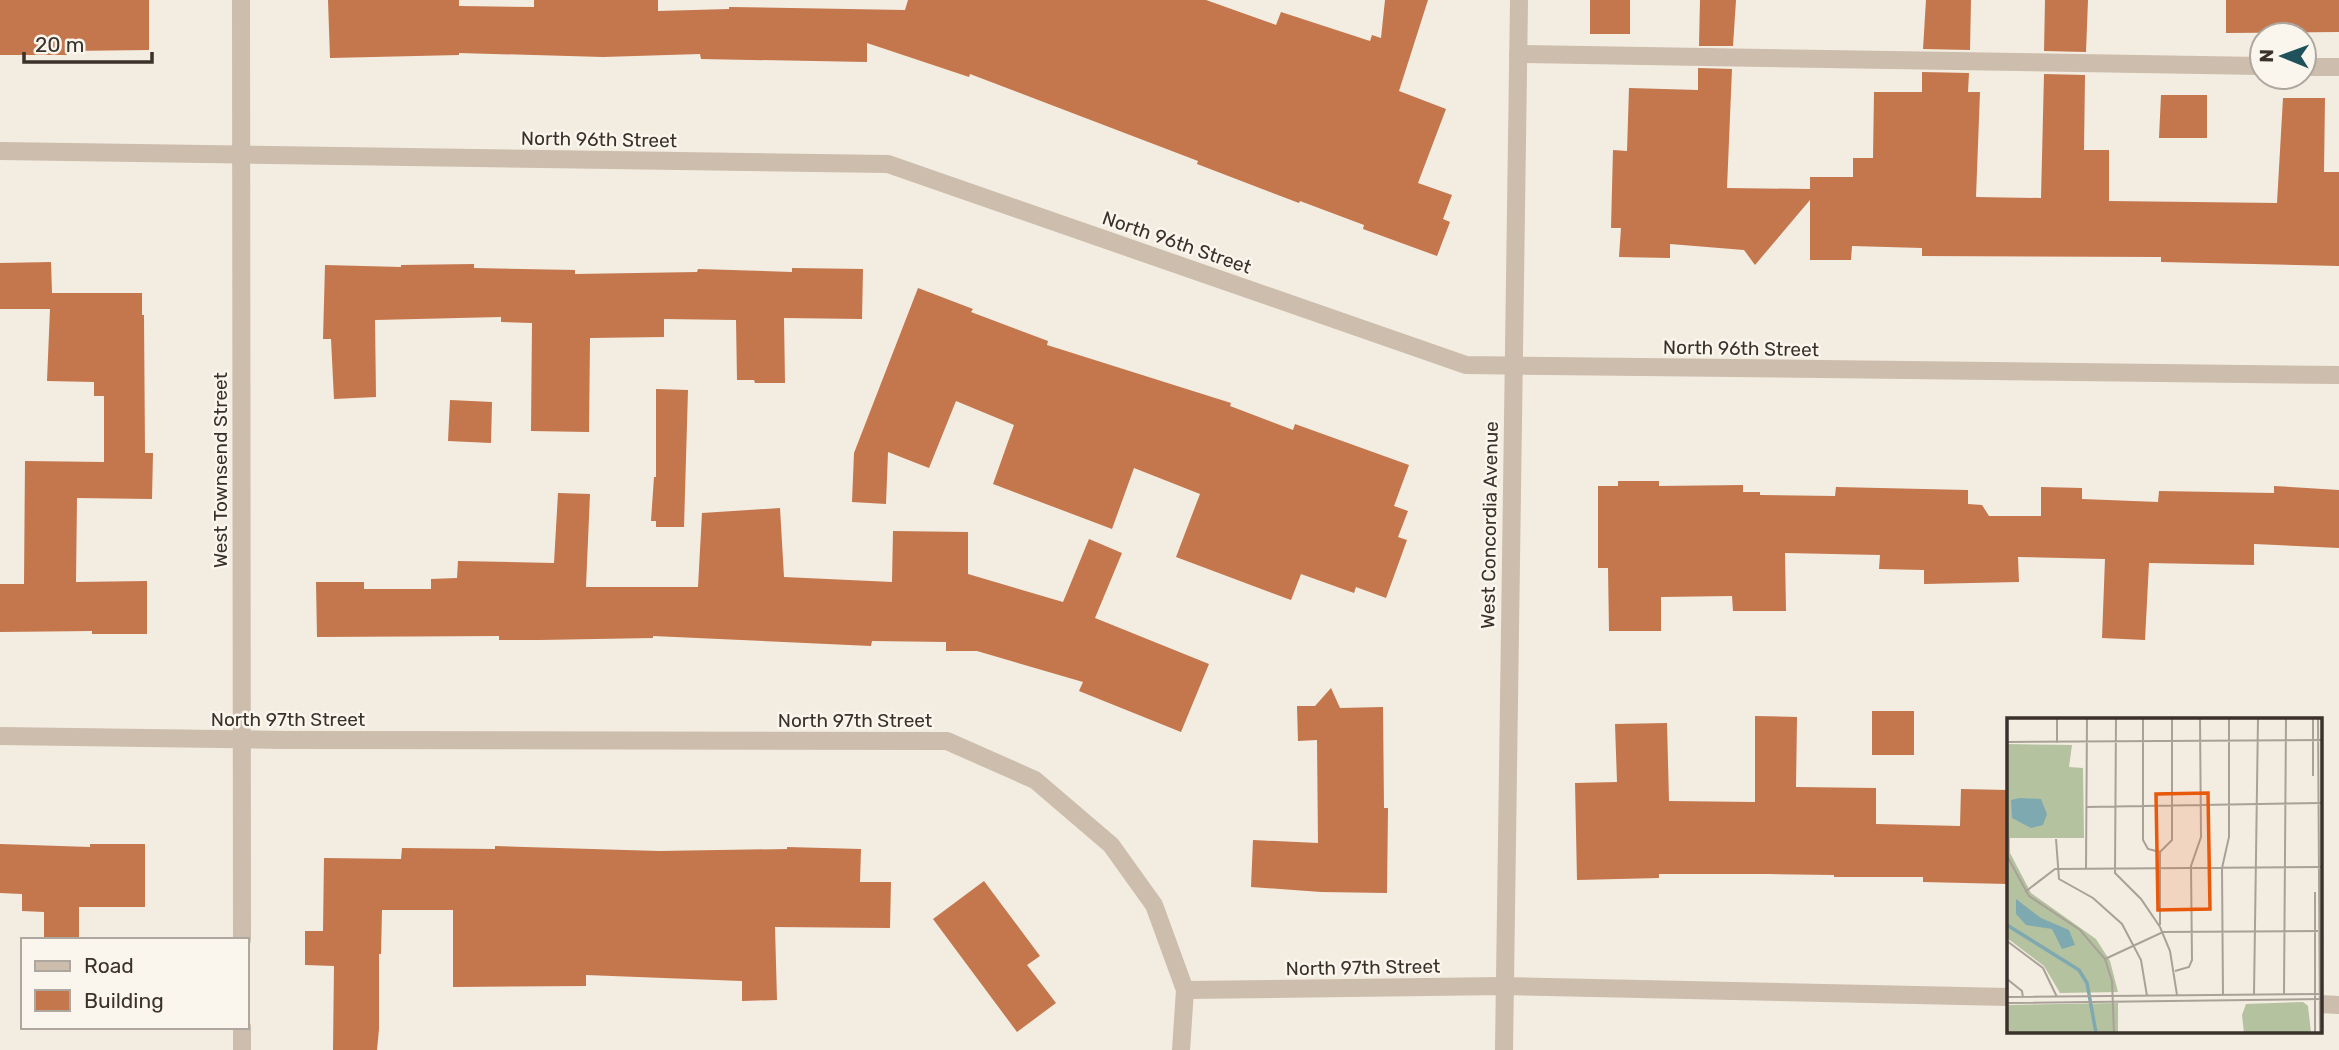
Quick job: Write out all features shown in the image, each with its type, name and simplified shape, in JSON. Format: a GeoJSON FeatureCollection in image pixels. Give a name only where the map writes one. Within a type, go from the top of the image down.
{"type":"FeatureCollection","features":[{"type":"Feature","properties":{"kind":"street","name":"West Townsend Street"},"geometry":{"type":"LineString","coordinates":[[241,0],[242,938]]}},
{"type":"Feature","properties":{"kind":"street","name":"West Concordia Avenue"},"geometry":{"type":"LineString","coordinates":[[1504,1050],[1519,0]]}},
{"type":"Feature","properties":{"kind":"street"},"geometry":{"type":"LineString","coordinates":[[1518,54],[2248,66]]}},
{"type":"Feature","properties":{"kind":"street"},"geometry":{"type":"LineString","coordinates":[[2318,67],[2339,67]]}},
{"type":"Feature","properties":{"kind":"street","name":"North 96th Street"},"geometry":{"type":"LineString","coordinates":[[0,151],[888,164],[1466,365],[2339,375]]}},
{"type":"Feature","properties":{"kind":"street","name":"North 97th Street"},"geometry":{"type":"LineString","coordinates":[[0,736],[242,740],[947,741],[1035,780],[1111,845],[1154,905],[1185,990],[1504,986],[2007,997]]}},
{"type":"Feature","properties":{"kind":"street"},"geometry":{"type":"LineString","coordinates":[[1181,1050],[1185,990]]}},
{"type":"Feature","properties":{"kind":"street"},"geometry":{"type":"LineString","coordinates":[[242,1029],[242,1050]]}},
{"type":"Feature","properties":{"kind":"building"},"geometry":{"type":"Polygon","coordinates":[[[0,0],[149,0],[149,50],[67,51],[67,55],[0,55],[0,0]]]}},
{"type":"Feature","properties":{"kind":"building"},"geometry":{"type":"Polygon","coordinates":[[[328,0],[459,0],[459,6],[534,7],[534,0],[658,0],[658,11],[729,7],[905,10],[908,0],[1206,0],[1276,25],[1281,12],[1370,41],[1372,35],[1381,38],[1385,0],[1428,0],[1399,91],[1446,109],[1418,183],[1452,195],[1443,219],[1450,222],[1437,256],[1363,229],[1364,225],[1197,164],[1198,161],[970,74],[969,77],[867,43],[867,62],[701,59],[700,54],[603,57],[459,53],[330,58],[328,0]]]}},
{"type":"Feature","properties":{"kind":"building"},"geometry":{"type":"Polygon","coordinates":[[[1590,0],[1630,0],[1630,34],[1590,34],[1590,0]]]}},
{"type":"Feature","properties":{"kind":"building"},"geometry":{"type":"Polygon","coordinates":[[[1700,0],[1736,0],[1733,46],[1699,46],[1700,0]]]}},
{"type":"Feature","properties":{"kind":"building"},"geometry":{"type":"Polygon","coordinates":[[[1926,0],[1971,0],[1970,50],[1923,49],[1926,0]]]}},
{"type":"Feature","properties":{"kind":"building"},"geometry":{"type":"Polygon","coordinates":[[[2045,0],[2088,0],[2086,52],[2044,51],[2045,0]]]}},
{"type":"Feature","properties":{"kind":"building"},"geometry":{"type":"Polygon","coordinates":[[[2226,0],[2339,0],[2339,32],[2318,32],[2318,21],[2248,21],[2248,33],[2226,33],[2226,0]]]}},
{"type":"Feature","properties":{"kind":"building"},"geometry":{"type":"Polygon","coordinates":[[[1698,68],[1732,69],[1727,188],[1810,189],[1810,177],[1853,177],[1853,158],[1873,158],[1874,92],[1922,92],[1922,72],[1969,73],[1968,92],[1980,92],[1976,197],[2041,198],[2044,74],[2085,75],[2084,150],[2109,150],[2109,201],[2277,203],[2283,98],[2325,98],[2324,172],[2339,172],[2339,266],[2161,262],[2161,257],[1922,256],[1922,248],[1852,246],[1851,260],[1810,260],[1810,200],[1755,265],[1744,250],[1670,244],[1670,258],[1619,257],[1621,228],[1611,228],[1613,150],[1627,151],[1629,88],[1698,90],[1698,68]]]}},
{"type":"Feature","properties":{"kind":"building"},"geometry":{"type":"Polygon","coordinates":[[[2161,95],[2207,95],[2207,138],[2159,138],[2161,95]]]}},
{"type":"Feature","properties":{"kind":"building"},"geometry":{"type":"Polygon","coordinates":[[[51,262],[52,293],[142,293],[145,453],[153,453],[152,499],[77,498],[76,582],[147,581],[147,634],[92,634],[92,631],[0,632],[0,584],[24,584],[25,461],[104,462],[104,396],[94,396],[94,382],[47,381],[50,309],[0,309],[0,263],[51,262]]]}},
{"type":"Feature","properties":{"kind":"building"},"geometry":{"type":"Polygon","coordinates":[[[474,264],[474,268],[575,270],[575,274],[697,272],[698,269],[792,272],[792,268],[863,269],[862,319],[784,318],[785,383],[737,380],[736,320],[664,319],[664,337],[590,338],[589,432],[531,431],[532,323],[501,322],[501,317],[375,320],[376,397],[334,399],[331,339],[323,339],[325,265],[401,267],[474,264]]]}},
{"type":"Feature","properties":{"kind":"building"},"geometry":{"type":"Polygon","coordinates":[[[918,288],[973,309],[971,312],[1048,341],[1047,345],[1231,403],[1230,406],[1293,430],[1295,424],[1409,465],[1394,506],[1408,511],[1398,537],[1407,540],[1386,598],[1356,587],[1354,593],[1301,574],[1291,600],[1176,557],[1200,494],[1134,468],[1112,529],[993,484],[1014,425],[956,401],[929,468],[888,452],[886,504],[852,502],[854,453],[918,288]]]}},
{"type":"Feature","properties":{"kind":"building"},"geometry":{"type":"Polygon","coordinates":[[[656,389],[688,390],[684,527],[656,527],[656,521],[651,521],[656,477],[656,389]]]}},
{"type":"Feature","properties":{"kind":"building"},"geometry":{"type":"Polygon","coordinates":[[[450,400],[492,402],[491,443],[448,441],[450,400]]]}},
{"type":"Feature","properties":{"kind":"building"},"geometry":{"type":"Polygon","coordinates":[[[1618,481],[1659,481],[1659,486],[1743,485],[1743,492],[1760,492],[1760,495],[1835,496],[1836,487],[1968,490],[1968,504],[1982,505],[1989,516],[2041,516],[2041,487],[2082,488],[2082,499],[2158,502],[2159,491],[2274,493],[2274,486],[2339,490],[2339,548],[2254,544],[2254,565],[2149,563],[2145,640],[2102,638],[2105,559],[2018,557],[2019,582],[1924,584],[1924,570],[1879,569],[1880,555],[1785,553],[1786,611],[1733,611],[1732,596],[1661,597],[1661,631],[1609,631],[1608,568],[1598,568],[1598,486],[1618,486],[1618,481]]]}},
{"type":"Feature","properties":{"kind":"building"},"geometry":{"type":"Polygon","coordinates":[[[558,493],[590,494],[586,587],[698,587],[702,513],[780,508],[784,577],[892,582],[893,531],[968,532],[968,574],[1063,602],[1089,539],[1122,553],[1095,618],[1209,664],[1181,732],[1079,691],[1083,682],[977,651],[946,651],[946,642],[872,641],[871,646],[653,636],[539,640],[499,640],[499,636],[317,637],[316,582],[364,582],[364,589],[431,589],[431,579],[457,578],[458,561],[554,563],[558,493]]]}},
{"type":"Feature","properties":{"kind":"building"},"geometry":{"type":"Polygon","coordinates":[[[1331,688],[1340,708],[1383,707],[1384,808],[1388,808],[1387,893],[1251,887],[1253,840],[1318,843],[1317,740],[1298,741],[1297,706],[1315,706],[1331,688]]]}},
{"type":"Feature","properties":{"kind":"building"},"geometry":{"type":"Polygon","coordinates":[[[1872,711],[1914,711],[1914,755],[1872,755],[1872,711]]]}},
{"type":"Feature","properties":{"kind":"building"},"geometry":{"type":"Polygon","coordinates":[[[1755,716],[1797,717],[1796,787],[1876,788],[1876,824],[1960,826],[1961,789],[2007,790],[2007,884],[1923,882],[1923,877],[1769,874],[1659,874],[1659,878],[1577,880],[1575,783],[1617,782],[1615,724],[1667,723],[1669,801],[1755,802],[1755,716]]]}},
{"type":"Feature","properties":{"kind":"building"},"geometry":{"type":"Polygon","coordinates":[[[0,844],[90,847],[90,844],[145,844],[145,907],[79,907],[79,938],[44,938],[44,912],[22,911],[22,894],[0,893],[0,844]]]}},
{"type":"Feature","properties":{"kind":"building"},"geometry":{"type":"Polygon","coordinates":[[[495,846],[659,851],[787,847],[861,849],[860,882],[891,882],[890,928],[775,927],[777,1000],[742,1001],[742,981],[586,975],[586,986],[453,987],[453,910],[382,910],[377,1050],[333,1050],[334,966],[305,965],[305,931],[323,931],[324,858],[401,859],[402,848],[495,849],[495,846]]]}},
{"type":"Feature","properties":{"kind":"building"},"geometry":{"type":"Polygon","coordinates":[[[984,881],[1040,956],[1027,965],[1056,1003],[1017,1032],[933,919],[984,881]]]}}]}
